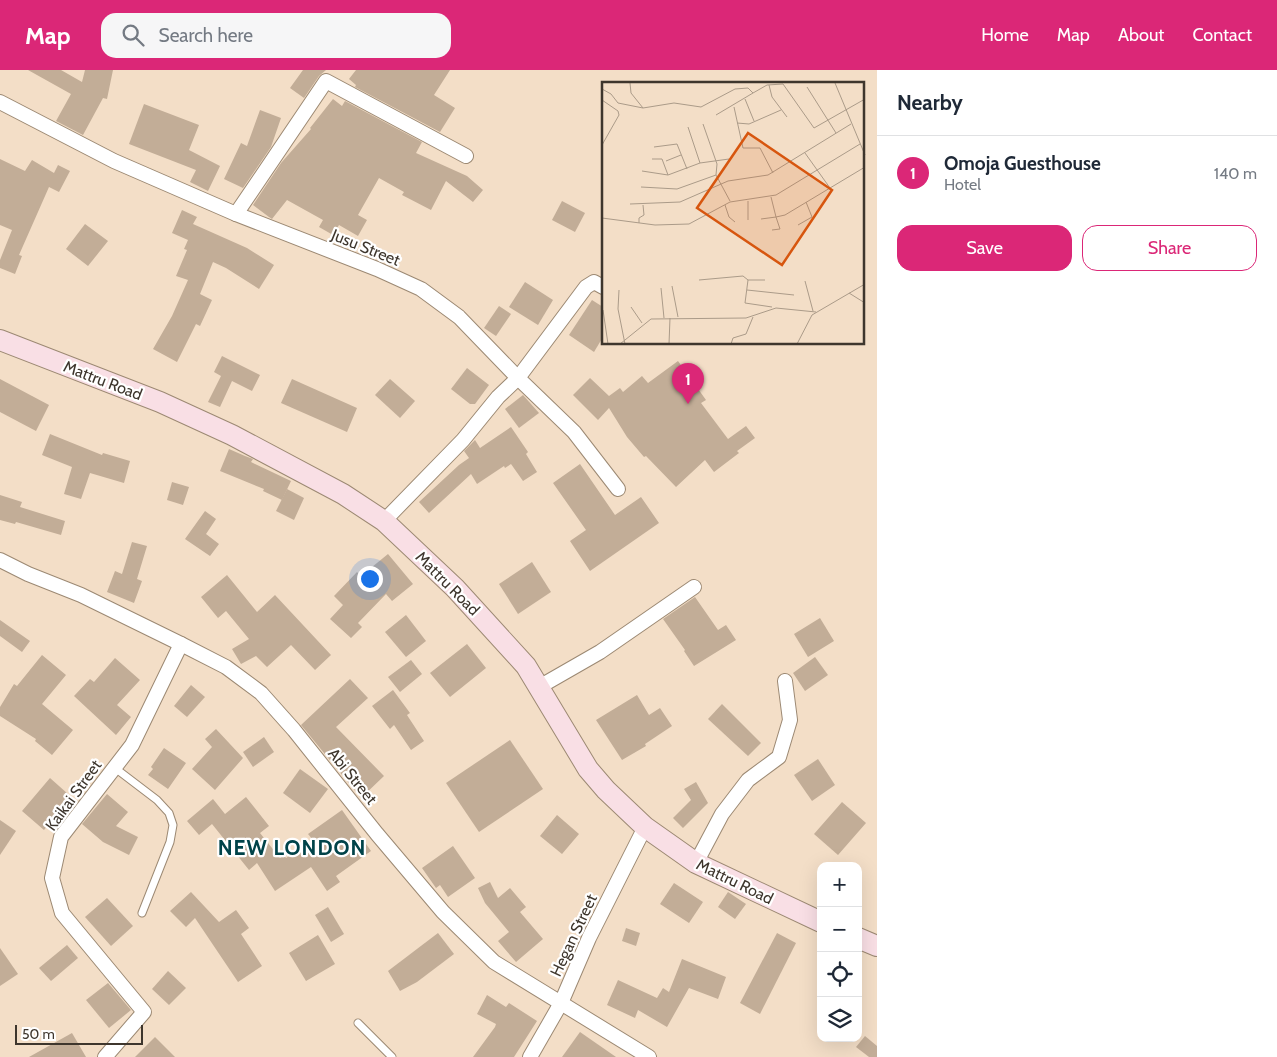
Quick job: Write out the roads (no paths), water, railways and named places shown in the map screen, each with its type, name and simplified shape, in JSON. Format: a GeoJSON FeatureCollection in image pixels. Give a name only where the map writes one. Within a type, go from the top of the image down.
{"type":"FeatureCollection","features":[{"type":"Feature","properties":{"kind":"main road","name":"Mattru Road"},"geometry":{"type":"LineString","coordinates":[[0,340],[160,402],[232,435],[343,494],[384,522],[455,588],[526,666],[588,769],[606,790],[644,827],[696,863],[817,920]]}},
{"type":"Feature","properties":{"kind":"main road"},"geometry":{"type":"LineString","coordinates":[[862,940],[877,946]]}},
{"type":"Feature","properties":{"kind":"street"},"geometry":{"type":"LineString","coordinates":[[236,214],[326,81],[466,156]]}},
{"type":"Feature","properties":{"kind":"street","name":"Jusu Street"},"geometry":{"type":"LineString","coordinates":[[0,102],[114,161],[236,214],[421,288],[459,317],[574,432],[618,489]]}},
{"type":"Feature","properties":{"kind":"street"},"geometry":{"type":"LineString","coordinates":[[384,522],[463,440],[498,397],[518,378],[586,287],[594,282],[602,286]]}},
{"type":"Feature","properties":{"kind":"street","name":"Abi Street"},"geometry":{"type":"LineString","coordinates":[[0,560],[28,574],[81,594],[181,644],[226,667],[261,693],[294,730],[377,834],[443,912],[494,962],[649,1057]]}},
{"type":"Feature","properties":{"kind":"street"},"geometry":{"type":"LineString","coordinates":[[539,687],[600,652],[694,587]]}},
{"type":"Feature","properties":{"kind":"street","name":"Kaikai Street"},"geometry":{"type":"LineString","coordinates":[[105,1057],[144,1012],[62,913],[52,878],[61,837],[132,745],[181,644]]}},
{"type":"Feature","properties":{"kind":"street"},"geometry":{"type":"LineString","coordinates":[[696,863],[722,814],[748,780],[778,757],[790,720],[785,681]]}},
{"type":"Feature","properties":{"kind":"street","name":"Hegan Street"},"geometry":{"type":"LineString","coordinates":[[530,1057],[561,1003],[589,938],[644,827]]}},
{"type":"Feature","properties":{"kind":"lane"},"geometry":{"type":"LineString","coordinates":[[115,768],[157,800],[169,813],[173,825],[170,842],[142,913]]}},
{"type":"Feature","properties":{"kind":"lane"},"geometry":{"type":"LineString","coordinates":[[358,1023],[392,1057]]}},
{"type":"Feature","properties":{"kind":"place","name":"Omoja Guesthouse"},"geometry":{"type":"Point","coordinates":[688,404]}},
{"type":"Feature","properties":{"kind":"district","name":"NEW LONDON"},"geometry":{"type":"Point","coordinates":[292,848]}}]}
